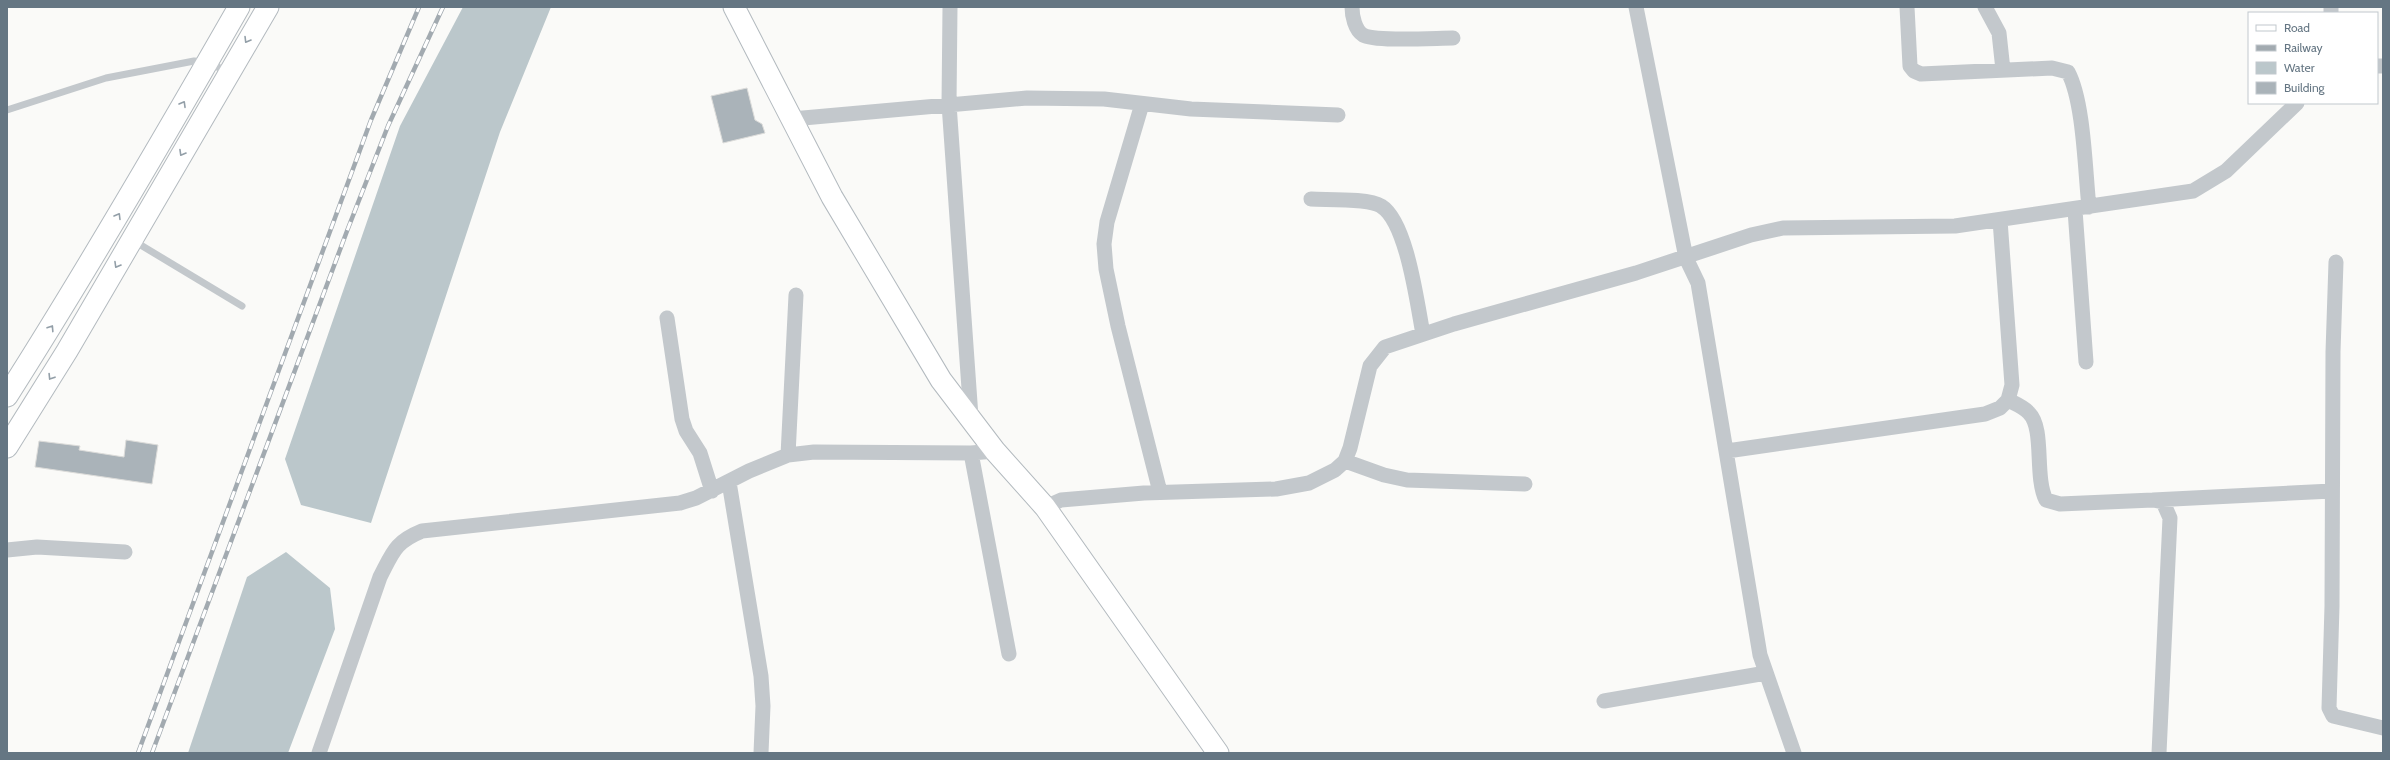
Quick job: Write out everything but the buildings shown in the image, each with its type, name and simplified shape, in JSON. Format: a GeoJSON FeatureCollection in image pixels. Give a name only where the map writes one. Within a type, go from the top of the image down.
{"type":"FeatureCollection","features":[{"type":"Feature","properties":{"kind":"main road"},"geometry":{"type":"LineString","coordinates":[[7,396],[70,296],[239,7]]}},
{"type":"Feature","properties":{"kind":"main road"},"geometry":{"type":"LineString","coordinates":[[7,447],[67,351],[268,7]]}},
{"type":"Feature","properties":{"kind":"main road"},"geometry":{"type":"LineString","coordinates":[[734,7],[832,197],[941,380],[971,417],[995,451],[1045,508],[1218,753]]}},
{"type":"Feature","properties":{"kind":"street"},"geometry":{"type":"LineString","coordinates":[[950,7],[949,104],[971,417]]}},
{"type":"Feature","properties":{"kind":"street"},"geometry":{"type":"LineString","coordinates":[[1352,7],[1357,28],[1363,35],[1377,38],[1453,38]]}},
{"type":"Feature","properties":{"kind":"street"},"geometry":{"type":"LineString","coordinates":[[1636,7],[1686,258],[1698,283],[1760,655],[1794,753]]}},
{"type":"Feature","properties":{"kind":"street"},"geometry":{"type":"LineString","coordinates":[[1907,7],[1910,66],[1914,71],[1921,74],[2052,68],[2068,72],[2072,80],[2078,107],[2086,362]]}},
{"type":"Feature","properties":{"kind":"street"},"geometry":{"type":"LineString","coordinates":[[1985,7],[1999,33],[2003,70]]}},
{"type":"Feature","properties":{"kind":"street"},"geometry":{"type":"LineString","coordinates":[[792,119],[949,104],[1042,98],[1104,98],[1191,109],[1338,115]]}},
{"type":"Feature","properties":{"kind":"street"},"geometry":{"type":"LineString","coordinates":[[1142,104],[1107,222],[1104,244],[1106,269],[1118,326],[1160,492]]}},
{"type":"Feature","properties":{"kind":"street"},"geometry":{"type":"LineString","coordinates":[[1045,508],[1061,500],[1160,492],[1276,489],[1309,483],[1335,470],[1345,461],[1350,448],[1370,366],[1385,347],[1424,334],[1686,258],[1751,235],[1782,228],[1955,226],[2082,209],[2193,191],[2226,171],[2296,104]]}},
{"type":"Feature","properties":{"kind":"street"},"geometry":{"type":"LineString","coordinates":[[1311,199],[1357,201],[1380,205],[1391,214],[1401,233],[1424,334]]}},
{"type":"Feature","properties":{"kind":"street"},"geometry":{"type":"LineString","coordinates":[[1726,451],[1985,414],[2000,408],[2008,400],[2012,385],[2000,220]]}},
{"type":"Feature","properties":{"kind":"street"},"geometry":{"type":"LineString","coordinates":[[2336,262],[2332,491],[2332,606],[2329,708],[2333,716],[2338,718],[2383,728]]}},
{"type":"Feature","properties":{"kind":"street"},"geometry":{"type":"LineString","coordinates":[[788,455],[796,295]]}},
{"type":"Feature","properties":{"kind":"street"},"geometry":{"type":"LineString","coordinates":[[666,318],[682,419],[686,431],[700,453],[712,491]]}},
{"type":"Feature","properties":{"kind":"street"},"geometry":{"type":"LineString","coordinates":[[2008,400],[2030,414],[2036,424],[2039,476],[2042,492],[2046,500],[2060,504],[2332,491]]}},
{"type":"Feature","properties":{"kind":"street"},"geometry":{"type":"LineString","coordinates":[[320,753],[380,577],[393,551],[405,538],[422,531],[665,506],[696,498],[749,471],[788,455],[814,452],[972,453],[995,451]]}},
{"type":"Feature","properties":{"kind":"street"},"geometry":{"type":"LineString","coordinates":[[972,453],[1009,654]]}},
{"type":"Feature","properties":{"kind":"street"},"geometry":{"type":"LineString","coordinates":[[1345,461],[1384,475],[1407,480],[1525,484]]}},
{"type":"Feature","properties":{"kind":"street"},"geometry":{"type":"LineString","coordinates":[[728,482],[761,676],[763,706],[761,753]]}},
{"type":"Feature","properties":{"kind":"street"},"geometry":{"type":"LineString","coordinates":[[2153,500],[2163,502],[2170,518],[2158,753]]}},
{"type":"Feature","properties":{"kind":"street"},"geometry":{"type":"LineString","coordinates":[[7,550],[37,548],[125,552]]}},
{"type":"Feature","properties":{"kind":"street"},"geometry":{"type":"LineString","coordinates":[[1604,701],[1766,673]]}},
{"type":"Feature","properties":{"kind":"lane"},"geometry":{"type":"LineString","coordinates":[[7,110],[106,78],[194,61],[207,62],[229,72]]}},
{"type":"Feature","properties":{"kind":"lane"},"geometry":{"type":"LineString","coordinates":[[132,240],[242,306]]}},
{"type":"Feature","properties":{"kind":"water"},"geometry":{"type":"Polygon","coordinates":[[[463,7],[551,7],[500,132],[371,523],[301,505],[285,459],[400,126],[463,7]]]}},
{"type":"Feature","properties":{"kind":"water"},"geometry":{"type":"Polygon","coordinates":[[[286,552],[330,588],[335,629],[288,753],[188,753],[247,577],[286,552]]]}},
{"type":"Feature","properties":{"kind":"railway"},"geometry":{"type":"LineString","coordinates":[[138,753],[371,120],[419,7]]}},
{"type":"Feature","properties":{"kind":"railway"},"geometry":{"type":"LineString","coordinates":[[152,753],[347,231],[388,126],[443,7]]}}]}
